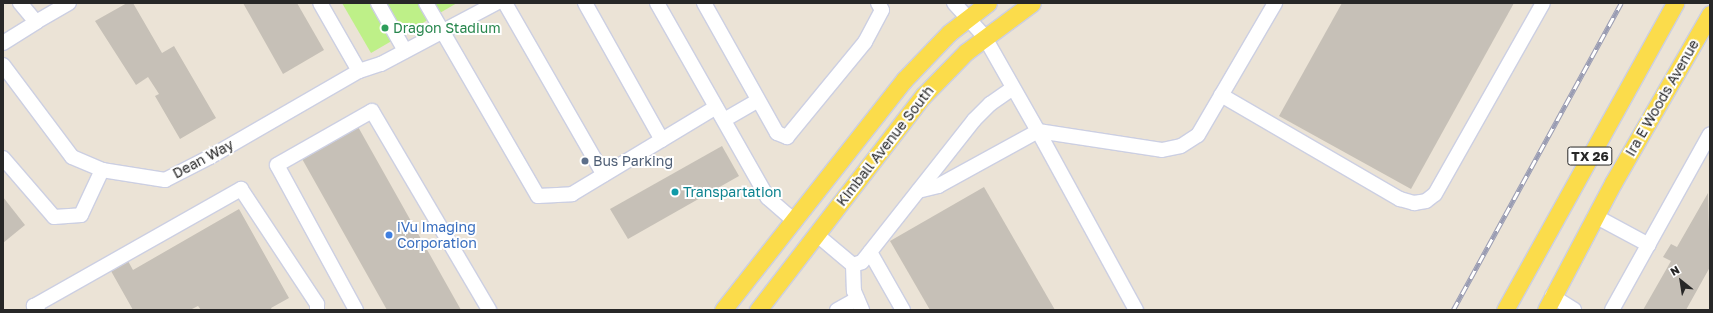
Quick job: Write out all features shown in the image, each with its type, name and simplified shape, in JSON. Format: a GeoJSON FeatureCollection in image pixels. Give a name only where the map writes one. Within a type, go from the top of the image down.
{"type":"FeatureCollection","features":[{"type":"Feature","properties":{"kind":"main road","name":"Kimball Avenue South"},"geometry":{"type":"LineString","coordinates":[[723,310],[904,80],[965,18],[988,3]]}},
{"type":"Feature","properties":{"kind":"main road","name":"Kimball Avenue South"},"geometry":{"type":"LineString","coordinates":[[758,310],[923,96],[984,36],[1032,3]]}},
{"type":"Feature","properties":{"kind":"main road","name":"TX 26"},"geometry":{"type":"LineString","coordinates":[[1505,310],[1675,3]]}},
{"type":"Feature","properties":{"kind":"main road","name":"Ira E Woods Avenue"},"geometry":{"type":"LineString","coordinates":[[1549,303],[1595,216],[1710,14]]}},
{"type":"Feature","properties":{"kind":"main road"},"geometry":{"type":"LineString","coordinates":[[794,221],[816,234]]}},
{"type":"Feature","properties":{"kind":"street"},"geometry":{"type":"LineString","coordinates":[[20,3],[36,22]]}},
{"type":"Feature","properties":{"kind":"street"},"geometry":{"type":"LineString","coordinates":[[3,43],[69,3]]}},
{"type":"Feature","properties":{"kind":"street"},"geometry":{"type":"LineString","coordinates":[[320,3],[359,71]]}},
{"type":"Feature","properties":{"kind":"street"},"geometry":{"type":"LineString","coordinates":[[378,3],[405,52]]}},
{"type":"Feature","properties":{"kind":"street"},"geometry":{"type":"LineString","coordinates":[[426,3],[538,196],[572,194],[716,107]]}},
{"type":"Feature","properties":{"kind":"street","name":"Dean Way"},"geometry":{"type":"LineString","coordinates":[[3,65],[72,157],[102,170],[165,180],[359,71],[381,64],[496,3]]}},
{"type":"Feature","properties":{"kind":"street"},"geometry":{"type":"LineString","coordinates":[[505,3],[604,175]]}},
{"type":"Feature","properties":{"kind":"street"},"geometry":{"type":"LineString","coordinates":[[585,3],[662,140]]}},
{"type":"Feature","properties":{"kind":"street"},"geometry":{"type":"LineString","coordinates":[[657,3],[768,198],[794,221]]}},
{"type":"Feature","properties":{"kind":"street"},"geometry":{"type":"LineString","coordinates":[[704,3],[777,133],[788,137],[865,42],[882,10],[878,3]]}},
{"type":"Feature","properties":{"kind":"street"},"geometry":{"type":"LineString","coordinates":[[954,3],[965,18],[984,36],[1136,310]]}},
{"type":"Feature","properties":{"kind":"street"},"geometry":{"type":"LineString","coordinates":[[918,191],[938,186],[1038,131],[1162,150],[1181,146],[1198,135],[1275,3]]}},
{"type":"Feature","properties":{"kind":"street"},"geometry":{"type":"LineString","coordinates":[[1221,95],[1400,199],[1414,203],[1426,201],[1435,194],[1543,3]]}},
{"type":"Feature","properties":{"kind":"street"},"geometry":{"type":"LineString","coordinates":[[853,265],[862,262],[974,120],[990,104],[1013,88]]}},
{"type":"Feature","properties":{"kind":"street"},"geometry":{"type":"LineString","coordinates":[[724,120],[758,100]]}},
{"type":"Feature","properties":{"kind":"street"},"geometry":{"type":"LineString","coordinates":[[356,310],[277,165],[372,111],[490,310]]}},
{"type":"Feature","properties":{"kind":"street"},"geometry":{"type":"LineString","coordinates":[[1612,310],[1648,245],[1706,153],[1710,134]]}},
{"type":"Feature","properties":{"kind":"street"},"geometry":{"type":"LineString","coordinates":[[3,158],[54,217],[81,215],[102,170]]}},
{"type":"Feature","properties":{"kind":"street"},"geometry":{"type":"LineString","coordinates":[[38,310],[34,306],[241,189],[317,304],[317,310]]}},
{"type":"Feature","properties":{"kind":"street"},"geometry":{"type":"LineString","coordinates":[[1595,216],[1648,245]]}},
{"type":"Feature","properties":{"kind":"street"},"geometry":{"type":"LineString","coordinates":[[816,234],[853,265],[854,291],[860,304],[838,310]]}},
{"type":"Feature","properties":{"kind":"street"},"geometry":{"type":"LineString","coordinates":[[870,252],[903,310]]}},
{"type":"Feature","properties":{"kind":"street"},"geometry":{"type":"LineString","coordinates":[[1549,303],[1574,310]]}},
{"type":"Feature","properties":{"kind":"green space","name":"Dragon Stadium"},"geometry":{"type":"Polygon","coordinates":[[[342,3],[457,3],[371,53],[342,3]]]}},
{"type":"Feature","properties":{"kind":"building"},"geometry":{"type":"Polygon","coordinates":[[[127,3],[133,3],[162,53],[174,46],[216,118],[180,139],[155,96],[159,94],[148,77],[136,85],[95,21],[127,3]]]}},
{"type":"Feature","properties":{"kind":"building"},"geometry":{"type":"Polygon","coordinates":[[[243,3],[297,3],[324,50],[283,74],[243,3]]]}},
{"type":"Feature","properties":{"kind":"building"},"geometry":{"type":"Polygon","coordinates":[[[1342,3],[1514,3],[1411,189],[1279,116],[1342,3]]]}},
{"type":"Feature","properties":{"kind":"building"},"geometry":{"type":"Polygon","coordinates":[[[357,125],[461,310],[387,310],[301,157],[357,125]]]}},
{"type":"Feature","properties":{"kind":"building","name":"Transpartation"},"geometry":{"type":"Polygon","coordinates":[[[722,146],[739,176],[628,239],[610,209],[722,146]]]}},
{"type":"Feature","properties":{"kind":"building"},"geometry":{"type":"Polygon","coordinates":[[[984,187],[1055,310],[930,310],[890,241],[984,187]]]}},
{"type":"Feature","properties":{"kind":"building"},"geometry":{"type":"Polygon","coordinates":[[[1708,193],[1710,267],[1686,310],[1643,310],[1671,261],[1663,257],[1671,244],[1677,247],[1708,193]]]}},
{"type":"Feature","properties":{"kind":"building"},"geometry":{"type":"Polygon","coordinates":[[[3,197],[25,225],[3,243],[3,197]]]}},
{"type":"Feature","properties":{"kind":"building"},"geometry":{"type":"Polygon","coordinates":[[[239,209],[289,298],[271,308],[272,310],[201,310],[198,306],[190,310],[133,310],[111,271],[128,261],[133,270],[239,209]]]}},
{"type":"Feature","properties":{"kind":"railway"},"geometry":{"type":"LineString","coordinates":[[1453,310],[1621,3]]}},
{"type":"Feature","properties":{"kind":"place","name":"Dragon Stadium"},"geometry":{"type":"Point","coordinates":[385,28]}},
{"type":"Feature","properties":{"kind":"place","name":"Bus Parking"},"geometry":{"type":"Point","coordinates":[585,161]}},
{"type":"Feature","properties":{"kind":"place","name":"Transpartation"},"geometry":{"type":"Point","coordinates":[675,192]}},
{"type":"Feature","properties":{"kind":"place","name":"iVu Imaging Corporation"},"geometry":{"type":"Point","coordinates":[389,235]}}]}
